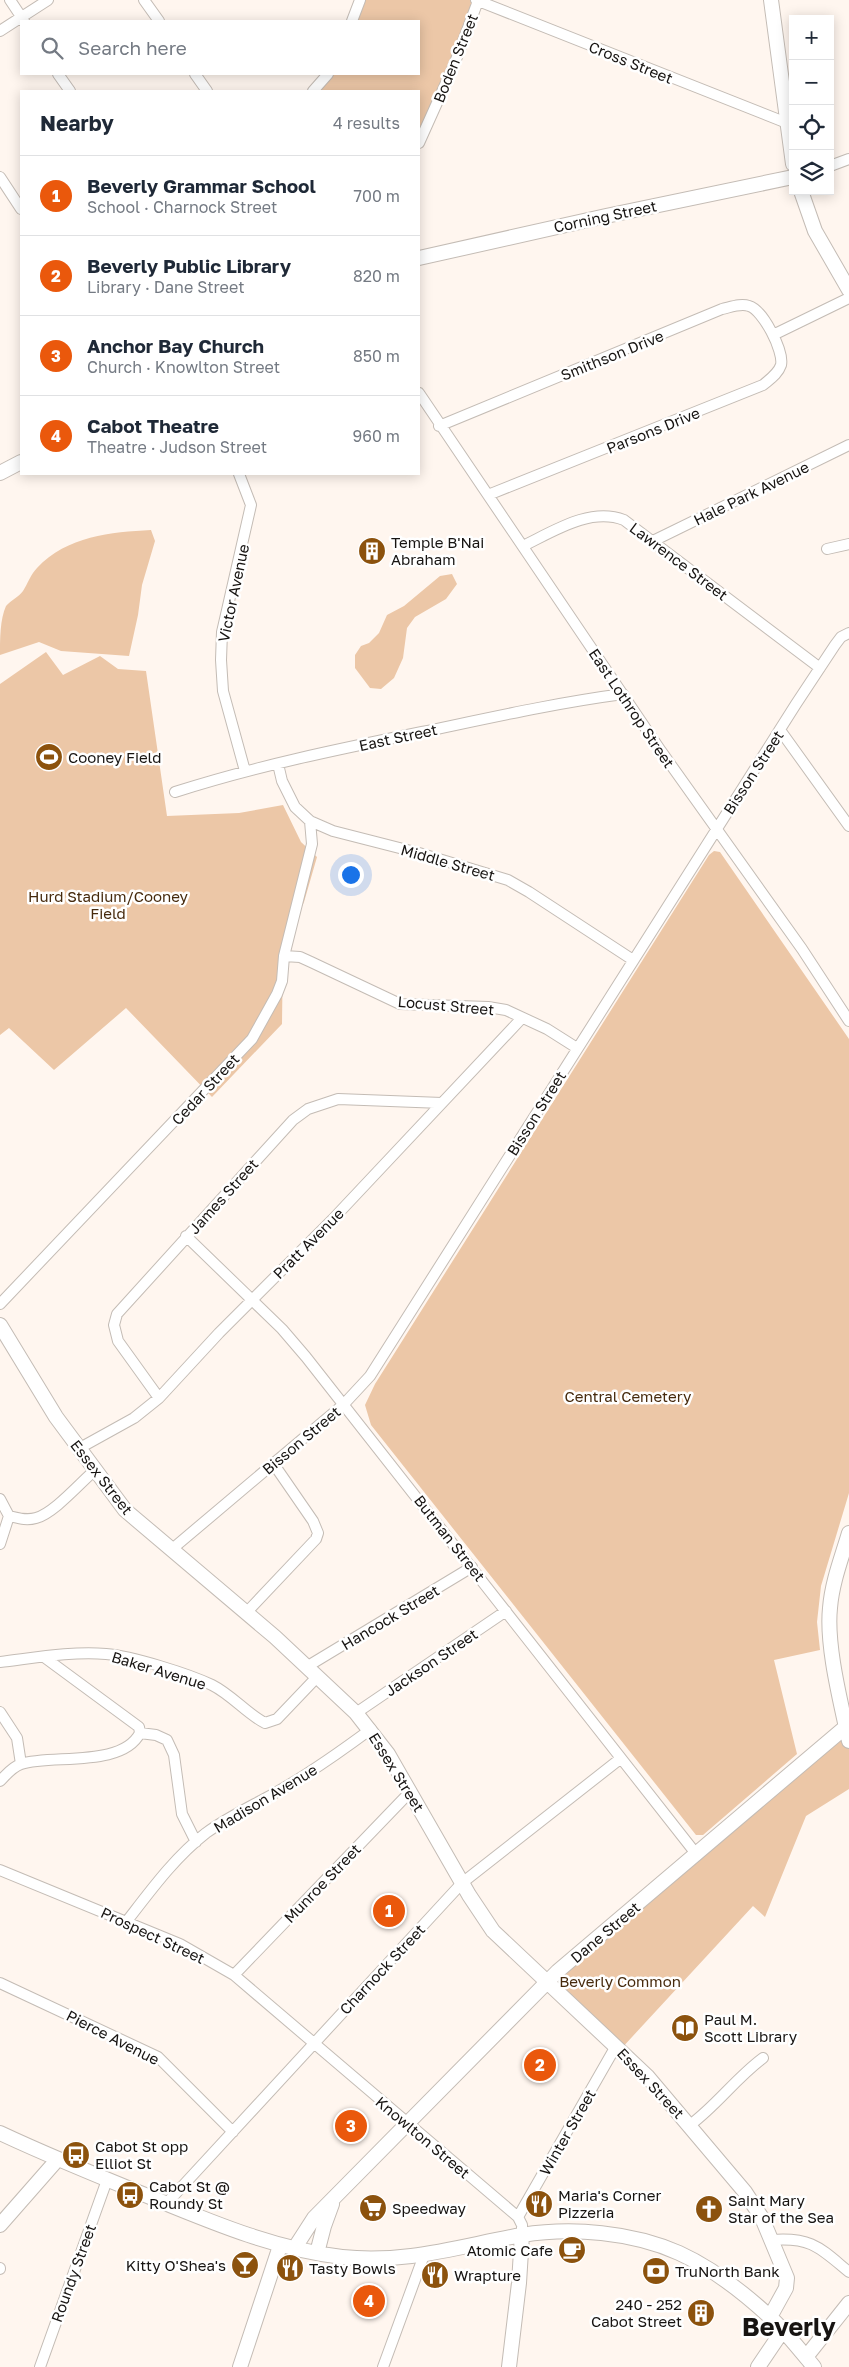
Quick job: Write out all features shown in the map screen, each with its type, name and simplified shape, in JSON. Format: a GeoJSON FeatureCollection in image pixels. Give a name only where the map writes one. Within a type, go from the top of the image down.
{"type":"FeatureCollection","features":[{"type":"Feature","properties":{"kind":"main road"},"geometry":{"type":"LineString","coordinates":[[771,0],[791,150]]}},
{"type":"Feature","properties":{"kind":"main road","name":"Corning Street"},"geometry":{"type":"LineString","coordinates":[[420,258],[789,178]]}},
{"type":"Feature","properties":{"kind":"main road"},"geometry":{"type":"LineString","coordinates":[[802,195],[815,231],[849,290]]}},
{"type":"Feature","properties":{"kind":"main road"},"geometry":{"type":"LineString","coordinates":[[0,473],[20,463]]}},
{"type":"Feature","properties":{"kind":"main road","name":"Essex Street"},"geometry":{"type":"LineString","coordinates":[[0,1325],[78,1449],[125,1510],[308,1666],[356,1712],[371,1729],[411,1791],[462,1883],[493,1931],[649,2078],[754,2205],[784,2266],[787,2283],[770,2317]]}},
{"type":"Feature","properties":{"kind":"main road"},"geometry":{"type":"LineString","coordinates":[[849,1533],[830,1609],[833,1656],[849,1742]]}},
{"type":"Feature","properties":{"kind":"main road","name":"Dane Street"},"geometry":{"type":"LineString","coordinates":[[294,2249],[314,2218],[335,2199],[547,1981],[697,1855],[847,1725]]}},
{"type":"Feature","properties":{"kind":"main road"},"geometry":{"type":"LineString","coordinates":[[0,2133],[57,2160],[232,2230],[280,2246],[317,2253],[384,2259],[424,2256],[522,2235],[574,2231],[630,2239],[665,2248],[680,2254],[711,2272],[770,2317],[810,2362],[849,2302]]}},
{"type":"Feature","properties":{"kind":"main road"},"geometry":{"type":"LineString","coordinates":[[0,2224],[57,2160]]}},
{"type":"Feature","properties":{"kind":"main road","name":"Dane Street"},"geometry":{"type":"LineString","coordinates":[[317,2253],[324,2226],[335,2199]]}},
{"type":"Feature","properties":{"kind":"main road"},"geometry":{"type":"LineString","coordinates":[[509,2367],[522,2235]]}},
{"type":"Feature","properties":{"kind":"main road"},"geometry":{"type":"LineString","coordinates":[[240,2367],[280,2246]]}},
{"type":"Feature","properties":{"kind":"main road"},"geometry":{"type":"LineString","coordinates":[[758,2367],[783,2330]]}},
{"type":"Feature","properties":{"kind":"street"},"geometry":{"type":"LineString","coordinates":[[10,0],[23,19],[48,0]]}},
{"type":"Feature","properties":{"kind":"street"},"geometry":{"type":"LineString","coordinates":[[144,0],[158,20]]}},
{"type":"Feature","properties":{"kind":"street"},"geometry":{"type":"LineString","coordinates":[[352,20],[360,0]]}},
{"type":"Feature","properties":{"kind":"street","name":"Cross Street"},"geometry":{"type":"LineString","coordinates":[[477,0],[787,123]]}},
{"type":"Feature","properties":{"kind":"street","name":"Boden Street"},"geometry":{"type":"LineString","coordinates":[[420,141],[454,65],[477,0]]}},
{"type":"Feature","properties":{"kind":"street"},"geometry":{"type":"LineString","coordinates":[[0,31],[20,21]]}},
{"type":"Feature","properties":{"kind":"street"},"geometry":{"type":"LineString","coordinates":[[59,75],[69,90]]}},
{"type":"Feature","properties":{"kind":"street"},"geometry":{"type":"LineString","coordinates":[[196,75],[207,90]]}},
{"type":"Feature","properties":{"kind":"street"},"geometry":{"type":"LineString","coordinates":[[314,90],[327,75]]}},
{"type":"Feature","properties":{"kind":"street"},"geometry":{"type":"LineString","coordinates":[[834,165],[849,159]]}},
{"type":"Feature","properties":{"kind":"street"},"geometry":{"type":"LineString","coordinates":[[0,177],[20,207]]}},
{"type":"Feature","properties":{"kind":"street"},"geometry":{"type":"LineString","coordinates":[[773,335],[849,298]]}},
{"type":"Feature","properties":{"kind":"street","name":"Smithson Drive"},"geometry":{"type":"LineString","coordinates":[[440,426],[722,309],[741,305],[750,306],[758,311],[773,335]]}},
{"type":"Feature","properties":{"kind":"street","name":"Parsons Drive"},"geometry":{"type":"LineString","coordinates":[[488,496],[763,385],[776,374],[781,364],[781,354],[773,335]]}},
{"type":"Feature","properties":{"kind":"street","name":"East Lothrop Street"},"geometry":{"type":"LineString","coordinates":[[420,395],[716,830],[802,949],[849,1021]]}},
{"type":"Feature","properties":{"kind":"street","name":"Hale Park Avenue"},"geometry":{"type":"LineString","coordinates":[[653,541],[849,445]]}},
{"type":"Feature","properties":{"kind":"street","name":"Victor Avenue"},"geometry":{"type":"LineString","coordinates":[[239,475],[251,505],[222,632],[221,660],[223,691],[245,771]]}},
{"type":"Feature","properties":{"kind":"street","name":"Lawrence Street"},"geometry":{"type":"LineString","coordinates":[[523,546],[558,529],[599,515],[613,516],[624,520],[820,668]]}},
{"type":"Feature","properties":{"kind":"street"},"geometry":{"type":"LineString","coordinates":[[828,549],[849,544]]}},
{"type":"Feature","properties":{"kind":"street","name":"Bisson Street"},"geometry":{"type":"LineString","coordinates":[[171,1550],[344,1404],[370,1376],[780,730],[841,638],[849,633]]}},
{"type":"Feature","properties":{"kind":"street","name":"East Street"},"geometry":{"type":"LineString","coordinates":[[175,792],[245,771],[567,702],[623,694]]}},
{"type":"Feature","properties":{"kind":"street"},"geometry":{"type":"LineString","coordinates":[[780,730],[849,826]]}},
{"type":"Feature","properties":{"kind":"street","name":"Middle Street"},"geometry":{"type":"LineString","coordinates":[[278,764],[282,781],[295,807],[310,821],[334,831],[419,853],[508,880],[633,960]]}},
{"type":"Feature","properties":{"kind":"street","name":"Cedar Street"},"geometry":{"type":"LineString","coordinates":[[0,1304],[252,1039],[277,994],[282,981],[284,956],[312,844],[310,821]]}},
{"type":"Feature","properties":{"kind":"street","name":"Locust Street"},"geometry":{"type":"LineString","coordinates":[[284,956],[300,957],[400,1004],[488,1007],[506,1010],[547,1029],[577,1048]]}},
{"type":"Feature","properties":{"kind":"street","name":"Pratt Avenue"},"geometry":{"type":"LineString","coordinates":[[78,1449],[134,1418],[159,1398],[252,1300],[332,1220],[522,1018]]}},
{"type":"Feature","properties":{"kind":"street","name":"James Street"},"geometry":{"type":"LineString","coordinates":[[159,1398],[118,1341],[114,1325],[117,1314],[293,1120],[308,1109],[338,1100],[442,1103]]}},
{"type":"Feature","properties":{"kind":"street","name":"Butman Street"},"geometry":{"type":"LineString","coordinates":[[186,1236],[282,1329],[344,1404],[697,1855]]}},
{"type":"Feature","properties":{"kind":"street"},"geometry":{"type":"LineString","coordinates":[[246,1613],[316,1539],[318,1532],[313,1520],[273,1463]]}},
{"type":"Feature","properties":{"kind":"street"},"geometry":{"type":"LineString","coordinates":[[9,1516],[25,1520],[37,1518],[50,1510],[94,1471]]}},
{"type":"Feature","properties":{"kind":"street"},"geometry":{"type":"LineString","coordinates":[[0,1499],[9,1516],[0,1544]]}},
{"type":"Feature","properties":{"kind":"street","name":"Hancock Street"},"geometry":{"type":"LineString","coordinates":[[308,1666],[472,1567]]}},
{"type":"Feature","properties":{"kind":"street","name":"Jackson Street"},"geometry":{"type":"LineString","coordinates":[[356,1712],[506,1611]]}},
{"type":"Feature","properties":{"kind":"street","name":"Baker Avenue"},"geometry":{"type":"LineString","coordinates":[[0,1662],[44,1657],[105,1654],[122,1656],[211,1685],[239,1702],[264,1722],[276,1719],[318,1676]]}},
{"type":"Feature","properties":{"kind":"street"},"geometry":{"type":"LineString","coordinates":[[0,1781],[9,1771],[21,1764],[81,1760],[120,1750],[132,1744],[140,1733],[139,1727],[44,1657]]}},
{"type":"Feature","properties":{"kind":"street"},"geometry":{"type":"LineString","coordinates":[[0,1712],[17,1738],[21,1764]]}},
{"type":"Feature","properties":{"kind":"street","name":"Madison Avenue"},"geometry":{"type":"LineString","coordinates":[[127,1921],[181,1855],[220,1823],[312,1771],[371,1729]]}},
{"type":"Feature","properties":{"kind":"street"},"geometry":{"type":"LineString","coordinates":[[140,1733],[156,1735],[167,1740],[174,1755],[182,1814],[196,1842]]}},
{"type":"Feature","properties":{"kind":"street","name":"Charnock Street"},"geometry":{"type":"LineString","coordinates":[[166,2204],[462,1883],[620,1759]]}},
{"type":"Feature","properties":{"kind":"street","name":"Munroe Street"},"geometry":{"type":"LineString","coordinates":[[234,1975],[411,1791]]}},
{"type":"Feature","properties":{"kind":"street","name":"Prospect Street"},"geometry":{"type":"LineString","coordinates":[[0,1870],[180,1944],[234,1975],[314,2043]]}},
{"type":"Feature","properties":{"kind":"street","name":"Pierce Avenue"},"geometry":{"type":"LineString","coordinates":[[0,1983],[158,2057],[233,2132]]}},
{"type":"Feature","properties":{"kind":"street","name":"Knowlton Street"},"geometry":{"type":"LineString","coordinates":[[314,2043],[518,2217]]}},
{"type":"Feature","properties":{"kind":"street","name":"Winter Street"},"geometry":{"type":"LineString","coordinates":[[518,2217],[616,2046]]}},
{"type":"Feature","properties":{"kind":"street"},"geometry":{"type":"LineString","coordinates":[[690,2126],[740,2076],[763,2058]]}},
{"type":"Feature","properties":{"kind":"street","name":"Roundy Street"},"geometry":{"type":"LineString","coordinates":[[40,2367],[107,2180]]}},
{"type":"Feature","properties":{"kind":"street"},"geometry":{"type":"LineString","coordinates":[[518,2217],[522,2225],[522,2235]]}},
{"type":"Feature","properties":{"kind":"street"},"geometry":{"type":"LineString","coordinates":[[772,2240],[790,2238],[812,2243],[849,2272]]}},
{"type":"Feature","properties":{"kind":"street"},"geometry":{"type":"LineString","coordinates":[[383,2367],[424,2256]]}},
{"type":"Feature","properties":{"kind":"green space"},"geometry":{"type":"Polygon","coordinates":[[[359,0],[476,0],[420,140],[420,90],[313,90],[325,75],[420,75],[420,20],[350,20],[359,0]]]}},
{"type":"Feature","properties":{"kind":"green space"},"geometry":{"type":"Polygon","coordinates":[[[151,530],[155,541],[142,585],[129,656],[61,651],[39,642],[0,655],[1,623],[6,606],[21,593],[35,570],[49,557],[76,542],[105,534],[151,530]]]}},
{"type":"Feature","properties":{"kind":"green space"},"geometry":{"type":"Polygon","coordinates":[[[452,574],[457,584],[446,599],[415,617],[407,628],[403,658],[394,678],[381,689],[370,688],[355,668],[355,655],[361,646],[369,643],[379,633],[387,615],[404,606],[440,576],[452,574]]]}},
{"type":"Feature","properties":{"kind":"green space","name":"Hurd Stadium/Cooney Field"},"geometry":{"type":"Polygon","coordinates":[[[46,652],[63,675],[100,656],[118,669],[146,671],[167,816],[239,813],[283,805],[301,842],[317,857],[304,902],[283,946],[282,1024],[212,1097],[126,1008],[54,1070],[9,1028],[0,1035],[0,684],[46,652]]]}},
{"type":"Feature","properties":{"kind":"green space","name":"Central Cemetery"},"geometry":{"type":"Polygon","coordinates":[[[714,851],[720,852],[849,1039],[849,1493],[821,1586],[817,1622],[820,1650],[774,1660],[797,1754],[703,1835],[696,1835],[371,1425],[365,1405],[375,1384],[709,855],[714,851]]]}},
{"type":"Feature","properties":{"kind":"green space","name":"Beverly Common"},"geometry":{"type":"Polygon","coordinates":[[[849,1730],[849,1789],[806,1816],[765,1917],[753,1906],[620,2050],[551,1978],[849,1730]]]}},
{"type":"Feature","properties":{"kind":"place","name":"Temple B'Nai Abraham"},"geometry":{"type":"Point","coordinates":[372,551]}},
{"type":"Feature","properties":{"kind":"place","name":"Cooney Field"},"geometry":{"type":"Point","coordinates":[49,757]}},
{"type":"Feature","properties":{"kind":"place","name":"Beverly Grammar School"},"geometry":{"type":"Point","coordinates":[389,1911]}},
{"type":"Feature","properties":{"kind":"place","name":"Paul M. Scott Library"},"geometry":{"type":"Point","coordinates":[685,2028]}},
{"type":"Feature","properties":{"kind":"place","name":"Beverly Public Library"},"geometry":{"type":"Point","coordinates":[540,2065]}},
{"type":"Feature","properties":{"kind":"place","name":"Anchor Bay Church"},"geometry":{"type":"Point","coordinates":[351,2126]}},
{"type":"Feature","properties":{"kind":"place","name":"Cabot St opp Elliot St"},"geometry":{"type":"Point","coordinates":[76,2155]}},
{"type":"Feature","properties":{"kind":"place","name":"Cabot St @ Roundy St"},"geometry":{"type":"Point","coordinates":[130,2195]}},
{"type":"Feature","properties":{"kind":"place","name":"Maria's Corner Pizzeria"},"geometry":{"type":"Point","coordinates":[539,2204]}},
{"type":"Feature","properties":{"kind":"place","name":"Speedway"},"geometry":{"type":"Point","coordinates":[373,2208]}},
{"type":"Feature","properties":{"kind":"place","name":"Saint Mary Star of the Sea"},"geometry":{"type":"Point","coordinates":[709,2209]}},
{"type":"Feature","properties":{"kind":"place","name":"Atomic Cafe"},"geometry":{"type":"Point","coordinates":[572,2250]}},
{"type":"Feature","properties":{"kind":"place","name":"Kitty O'Shea's"},"geometry":{"type":"Point","coordinates":[245,2265]}},
{"type":"Feature","properties":{"kind":"place","name":"Tasty Bowls"},"geometry":{"type":"Point","coordinates":[290,2268]}},
{"type":"Feature","properties":{"kind":"place","name":"TruNorth Bank"},"geometry":{"type":"Point","coordinates":[656,2271]}},
{"type":"Feature","properties":{"kind":"place","name":"Wrapture"},"geometry":{"type":"Point","coordinates":[435,2275]}},
{"type":"Feature","properties":{"kind":"place","name":"Cabot Theatre"},"geometry":{"type":"Point","coordinates":[369,2301]}},
{"type":"Feature","properties":{"kind":"place","name":"240 - 252 Cabot Street"},"geometry":{"type":"Point","coordinates":[701,2313]}},
{"type":"Feature","properties":{"kind":"district","name":"Beverly"},"geometry":{"type":"Point","coordinates":[789,2326]}}]}
